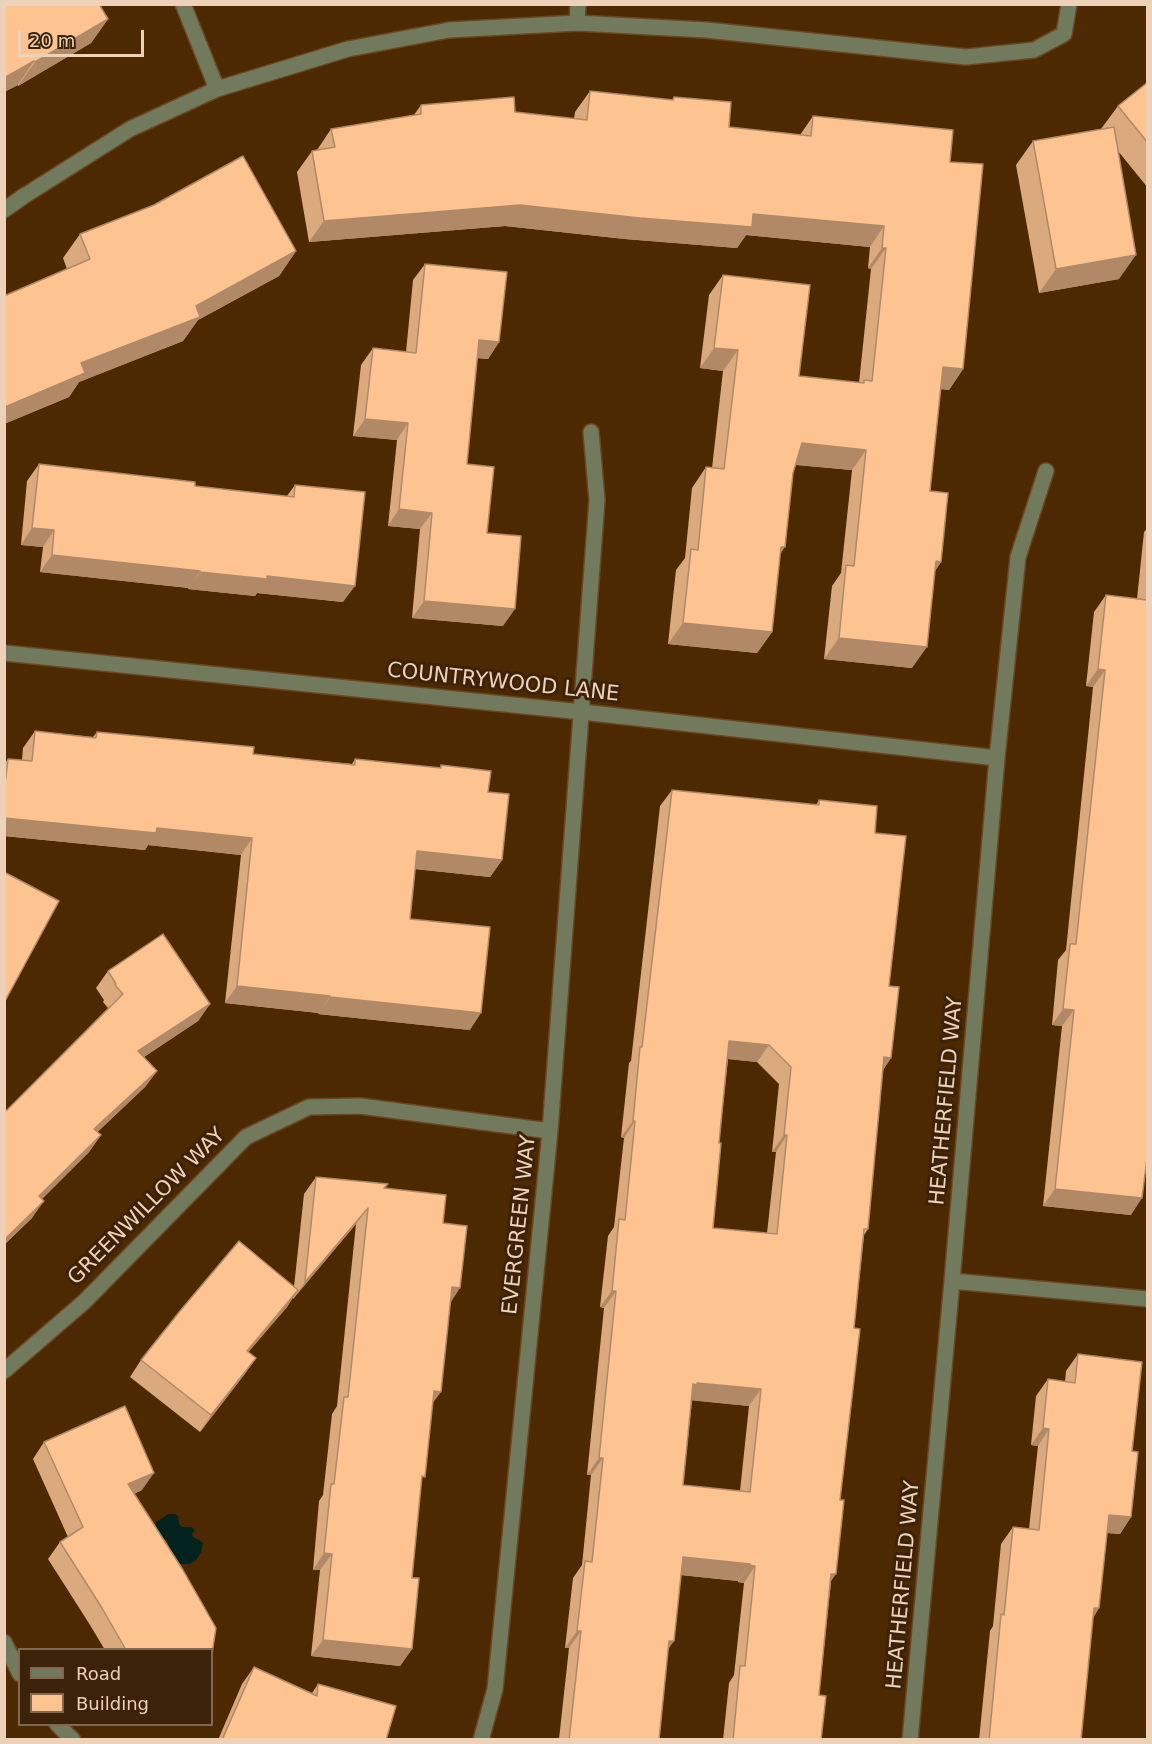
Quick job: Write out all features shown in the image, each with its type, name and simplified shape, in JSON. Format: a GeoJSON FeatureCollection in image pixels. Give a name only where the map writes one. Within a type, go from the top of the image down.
{"type":"FeatureCollection","features":[{"type":"Feature","properties":{"kind":"street"},"geometry":{"type":"LineString","coordinates":[[183,4],[217,89]]}},
{"type":"Feature","properties":{"kind":"street"},"geometry":{"type":"LineString","coordinates":[[577,22],[578,4]]}},
{"type":"Feature","properties":{"kind":"street"},"geometry":{"type":"LineString","coordinates":[[4,210],[130,129],[217,89],[348,49],[449,30],[577,22],[706,30],[966,57],[1034,50],[1064,34],[1069,4]]}},
{"type":"Feature","properties":{"kind":"street","name":"EVERGREEN WAY"},"geometry":{"type":"LineString","coordinates":[[481,1740],[495,1689],[550,1131],[597,500],[591,432]]}},
{"type":"Feature","properties":{"kind":"street","name":"HEATHERFIELD WAY"},"geometry":{"type":"LineString","coordinates":[[910,1740],[997,758],[1018,557],[1047,471]]}},
{"type":"Feature","properties":{"kind":"street","name":"COUNTRYWOOD LANE"},"geometry":{"type":"LineString","coordinates":[[4,653],[582,712],[997,758]]}},
{"type":"Feature","properties":{"kind":"street","name":"GREENWILLOW WAY"},"geometry":{"type":"LineString","coordinates":[[4,1371],[84,1302],[246,1137],[309,1107],[360,1106],[550,1131]]}},
{"type":"Feature","properties":{"kind":"street"},"geometry":{"type":"LineString","coordinates":[[952,1281],[1148,1299]]}},
{"type":"Feature","properties":{"kind":"street"},"geometry":{"type":"LineString","coordinates":[[4,1642],[18,1670]]}},
{"type":"Feature","properties":{"kind":"street"},"geometry":{"type":"LineString","coordinates":[[58,1726],[73,1740]]}},
{"type":"Feature","properties":{"kind":"water"},"geometry":{"type":"Polygon","coordinates":[[[169,1514],[178,1516],[182,1527],[192,1527],[195,1531],[192,1533],[193,1537],[203,1543],[197,1559],[190,1564],[181,1564],[175,1560],[171,1555],[167,1540],[160,1537],[155,1529],[156,1522],[169,1514]]]}},
{"type":"Feature","properties":{"kind":"building"},"geometry":{"type":"Polygon","coordinates":[[[4,4],[99,4],[108,19],[4,78],[4,4]]]}},
{"type":"Feature","properties":{"kind":"building"},"geometry":{"type":"Polygon","coordinates":[[[1148,82],[1148,143],[1118,106],[1148,82]]]}},
{"type":"Feature","properties":{"kind":"building"},"geometry":{"type":"Polygon","coordinates":[[[590,91],[673,100],[674,97],[731,102],[729,127],[811,136],[813,116],[953,130],[950,162],[983,164],[963,369],[943,367],[930,491],[948,493],[941,562],[936,561],[927,647],[839,638],[846,565],[854,566],[866,450],[802,443],[793,473],[785,547],[781,547],[772,632],[683,623],[691,549],[698,550],[706,467],[724,469],[738,350],[714,348],[723,275],[810,285],[799,376],[864,383],[864,380],[872,381],[886,248],[882,248],[884,226],[753,214],[752,227],[520,205],[324,221],[312,151],[335,147],[331,129],[421,114],[421,105],[514,97],[515,112],[587,120],[590,91]]]}},
{"type":"Feature","properties":{"kind":"building"},"geometry":{"type":"Polygon","coordinates":[[[1114,127],[1136,255],[1056,269],[1033,141],[1114,127]]]}},
{"type":"Feature","properties":{"kind":"building"},"geometry":{"type":"Polygon","coordinates":[[[243,156],[296,251],[196,306],[200,317],[81,363],[85,373],[5,407],[4,296],[90,259],[80,234],[154,205],[243,156]]]}},
{"type":"Feature","properties":{"kind":"building"},"geometry":{"type":"Polygon","coordinates":[[[425,264],[507,272],[499,342],[479,340],[467,464],[494,467],[487,533],[521,536],[515,609],[424,601],[432,513],[399,509],[408,423],[365,419],[373,348],[416,353],[425,264]]]}},
{"type":"Feature","properties":{"kind":"building"},"geometry":{"type":"Polygon","coordinates":[[[39,464],[195,482],[195,486],[294,497],[295,485],[365,492],[355,586],[267,576],[267,579],[52,555],[54,530],[32,528],[39,464]]]}},
{"type":"Feature","properties":{"kind":"building"},"geometry":{"type":"Polygon","coordinates":[[[1106,595],[1147,600],[1148,596],[1148,1150],[1142,1198],[1055,1189],[1074,1010],[1063,1009],[1070,944],[1076,944],[1105,670],[1098,669],[1106,595]]]}},
{"type":"Feature","properties":{"kind":"building"},"geometry":{"type":"Polygon","coordinates":[[[35,731],[96,738],[97,732],[254,747],[253,754],[355,765],[355,759],[491,771],[488,792],[509,794],[502,860],[417,851],[410,919],[490,927],[481,1013],[237,986],[252,838],[157,828],[156,833],[4,818],[8,759],[32,761],[35,731]]]}},
{"type":"Feature","properties":{"kind":"building"},"geometry":{"type":"Polygon","coordinates":[[[672,790],[819,805],[819,800],[877,806],[875,833],[906,836],[889,986],[899,987],[891,1058],[884,1057],[868,1229],[864,1229],[854,1328],[860,1329],[840,1500],[844,1500],[836,1574],[831,1574],[819,1695],[826,1696],[821,1740],[733,1740],[740,1666],[745,1666],[755,1566],[683,1557],[674,1641],[669,1641],[659,1740],[569,1740],[581,1631],[577,1631],[585,1561],[592,1562],[603,1458],[599,1458],[616,1291],[612,1291],[619,1219],[625,1220],[640,1047],[642,1047],[672,790]],[[729,1041],[713,1228],[777,1234],[791,1067],[769,1045],[729,1041]],[[697,1383],[697,1385],[693,1384],[683,1485],[750,1492],[761,1389],[697,1383]]]}},
{"type":"Feature","properties":{"kind":"building"},"geometry":{"type":"Polygon","coordinates":[[[4,872],[59,901],[4,1003],[4,872]]]}},
{"type":"Feature","properties":{"kind":"building"},"geometry":{"type":"Polygon","coordinates":[[[163,934],[210,1004],[138,1051],[157,1071],[94,1129],[101,1135],[39,1196],[44,1201],[4,1240],[4,1113],[123,994],[108,971],[163,934]]]}},
{"type":"Feature","properties":{"kind":"building"},"geometry":{"type":"Polygon","coordinates":[[[316,1177],[388,1184],[384,1188],[446,1195],[443,1223],[467,1226],[460,1288],[452,1287],[441,1392],[434,1391],[425,1477],[422,1476],[412,1578],[419,1578],[412,1649],[323,1640],[332,1554],[324,1553],[331,1484],[334,1484],[344,1397],[348,1397],[368,1208],[305,1282],[316,1177]]]}},
{"type":"Feature","properties":{"kind":"building"},"geometry":{"type":"Polygon","coordinates":[[[239,1241],[298,1290],[247,1351],[256,1358],[211,1415],[141,1360],[239,1241]]]}},
{"type":"Feature","properties":{"kind":"building"},"geometry":{"type":"Polygon","coordinates":[[[1078,1354],[1142,1362],[1132,1451],[1138,1452],[1131,1517],[1109,1515],[1099,1608],[1094,1608],[1081,1740],[989,1740],[1001,1614],[1004,1615],[1013,1527],[1039,1530],[1049,1429],[1043,1428],[1048,1379],[1075,1383],[1078,1354]]]}},
{"type":"Feature","properties":{"kind":"building"},"geometry":{"type":"Polygon","coordinates":[[[125,1406],[154,1473],[128,1484],[183,1570],[216,1628],[213,1648],[125,1648],[60,1542],[83,1527],[44,1442],[125,1406]]]}},
{"type":"Feature","properties":{"kind":"building"},"geometry":{"type":"Polygon","coordinates":[[[254,1667],[317,1696],[318,1684],[396,1706],[386,1740],[222,1740],[254,1667]]]}}]}
